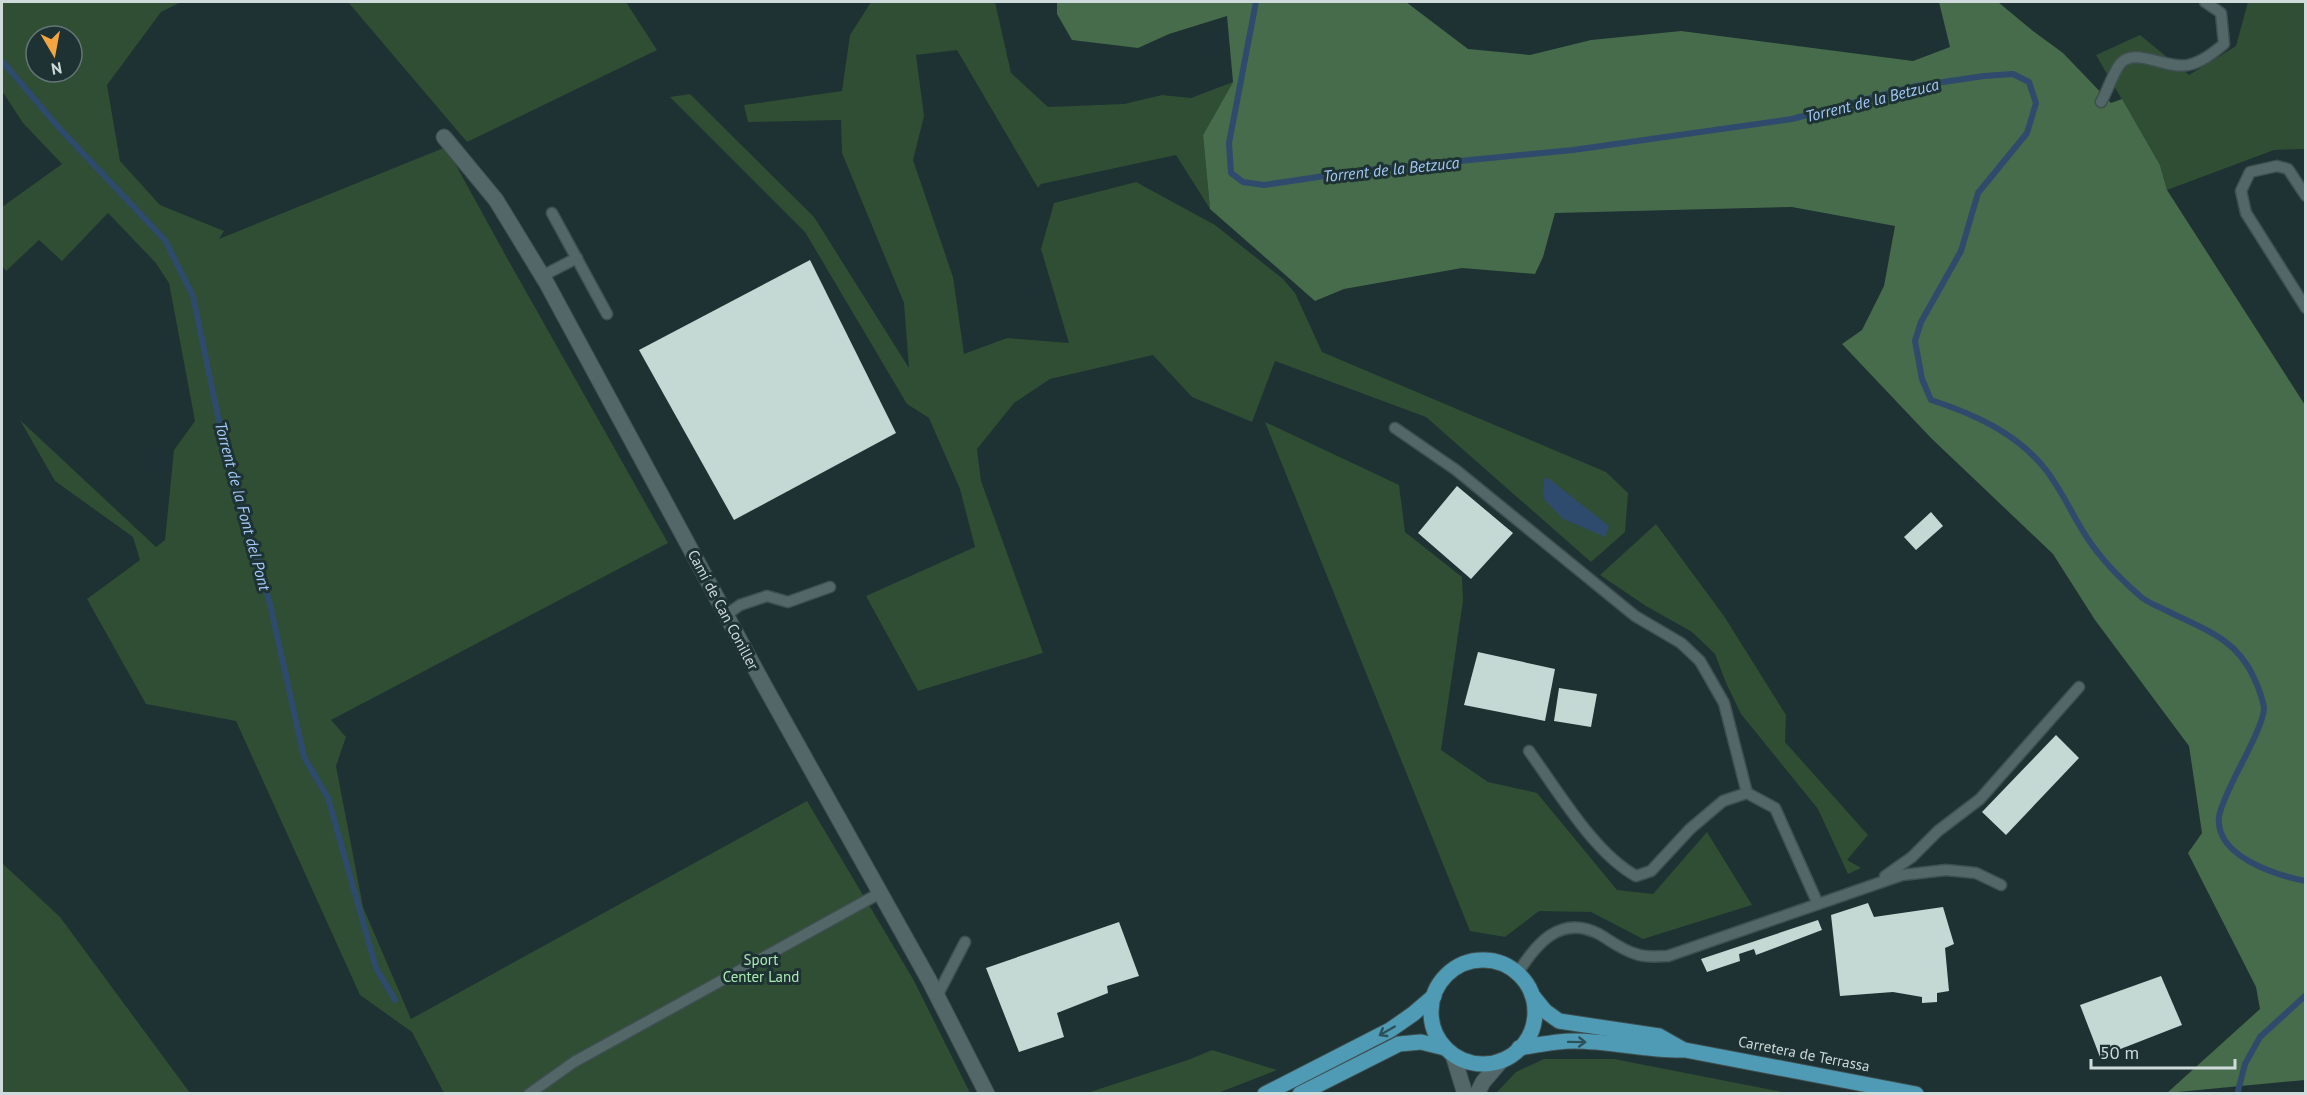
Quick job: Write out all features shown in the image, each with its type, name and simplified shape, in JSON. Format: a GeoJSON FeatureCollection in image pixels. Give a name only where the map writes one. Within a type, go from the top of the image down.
{"type":"FeatureCollection","features":[{"type":"Feature","properties":{"kind":"main road"},"geometry":{"type":"LineString","coordinates":[[1265,1094],[1390,1030],[1434,996],[1447,974],[1474,961],[1495,962],[1517,974],[1531,994],[1534,1022],[1531,1031],[1519,1048],[1502,1060],[1481,1064],[1461,1059],[1449,1051],[1421,1042],[1399,1044],[1300,1094]]}},
{"type":"Feature","properties":{"kind":"main road","name":"Carretera de Terrassa"},"geometry":{"type":"LineString","coordinates":[[1531,994],[1545,1011],[1559,1021],[1659,1036],[1685,1050]]}},
{"type":"Feature","properties":{"kind":"main road"},"geometry":{"type":"LineString","coordinates":[[1434,996],[1431,1020],[1434,1030],[1449,1051]]}},
{"type":"Feature","properties":{"kind":"main road","name":"Carretera de Terrassa"},"geometry":{"type":"LineString","coordinates":[[1519,1048],[1575,1041],[1656,1051],[1685,1050],[1916,1094]]}},
{"type":"Feature","properties":{"kind":"street","name":"Camí de Can Coniller"},"geometry":{"type":"LineString","coordinates":[[444,138],[496,200],[542,276],[937,996],[987,1094]]}},
{"type":"Feature","properties":{"kind":"street"},"geometry":{"type":"LineString","coordinates":[[1449,1051],[1465,1094]]}},
{"type":"Feature","properties":{"kind":"street"},"geometry":{"type":"LineString","coordinates":[[1477,1094],[1483,1082],[1502,1060]]}},
{"type":"Feature","properties":{"kind":"lane"},"geometry":{"type":"LineString","coordinates":[[2102,102],[2121,62],[2128,58],[2138,56],[2164,64],[2187,65],[2207,57],[2224,44],[2220,13],[2205,2]]}},
{"type":"Feature","properties":{"kind":"lane"},"geometry":{"type":"LineString","coordinates":[[2306,196],[2288,169],[2277,166],[2250,172],[2241,191],[2246,213],[2306,308]]}},
{"type":"Feature","properties":{"kind":"lane"},"geometry":{"type":"LineString","coordinates":[[552,213],[607,314]]}},
{"type":"Feature","properties":{"kind":"lane"},"geometry":{"type":"LineString","coordinates":[[542,276],[577,258]]}},
{"type":"Feature","properties":{"kind":"lane"},"geometry":{"type":"LineString","coordinates":[[1395,428],[1456,470],[1635,616],[1681,643],[1700,661],[1724,703],[1747,793]]}},
{"type":"Feature","properties":{"kind":"lane"},"geometry":{"type":"LineString","coordinates":[[726,615],[740,605],[767,596],[788,602],[830,587]]}},
{"type":"Feature","properties":{"kind":"lane"},"geometry":{"type":"LineString","coordinates":[[1875,883],[1912,857],[1938,831],[1980,799],[2079,687]]}},
{"type":"Feature","properties":{"kind":"lane"},"geometry":{"type":"LineString","coordinates":[[1530,751],[1602,850],[1621,868],[1636,876],[1652,871],[1690,829],[1723,801],[1747,793],[1775,808],[1818,904]]}},
{"type":"Feature","properties":{"kind":"lane"},"geometry":{"type":"LineString","coordinates":[[1517,974],[1548,936],[1562,929],[1578,927],[1592,931],[1636,955],[1668,956],[1902,875],[1946,870],[1976,873],[2001,885]]}},
{"type":"Feature","properties":{"kind":"lane"},"geometry":{"type":"LineString","coordinates":[[529,1094],[574,1062],[880,893]]}},
{"type":"Feature","properties":{"kind":"lane"},"geometry":{"type":"LineString","coordinates":[[937,996],[965,942]]}},
{"type":"Feature","properties":{"kind":"green space","name":"Sport Center Land"},"geometry":{"type":"Polygon","coordinates":[[[2,2],[181,2],[161,12],[107,85],[120,161],[160,205],[224,231],[219,239],[446,147],[668,543],[331,720],[346,737],[336,766],[363,907],[411,1019],[807,801],[913,979],[970,1093],[444,1093],[412,1032],[360,995],[236,721],[146,704],[87,599],[140,560],[133,537],[55,481],[20,420],[156,547],[165,540],[174,450],[195,421],[169,283],[155,262],[108,213],[62,261],[39,240],[6,271],[2,266],[2,207],[62,164],[23,123],[2,91],[2,2]]]}},
{"type":"Feature","properties":{"kind":"green space"},"geometry":{"type":"Polygon","coordinates":[[[348,2],[626,2],[657,50],[467,142],[348,2]]]}},
{"type":"Feature","properties":{"kind":"green space"},"geometry":{"type":"Polygon","coordinates":[[[871,2],[995,2],[1011,73],[1048,107],[1124,104],[1162,95],[1191,98],[1233,82],[1203,135],[1210,209],[1176,155],[1041,184],[1038,188],[957,50],[916,55],[924,116],[913,160],[953,277],[964,354],[1007,338],[1069,343],[1041,249],[1054,203],[1136,182],[1215,225],[1283,279],[1295,293],[1322,352],[1606,472],[1628,493],[1625,532],[1591,562],[1426,417],[1275,361],[1252,422],[1192,397],[1153,355],[1050,379],[1014,403],[977,449],[981,481],[1043,653],[918,691],[866,596],[975,547],[960,489],[929,418],[907,404],[805,232],[670,97],[690,94],[814,217],[909,368],[904,303],[842,153],[841,120],[748,122],[744,105],[842,91],[850,35],[871,2]]]}},
{"type":"Feature","properties":{"kind":"green space"},"geometry":{"type":"Polygon","coordinates":[[[1057,2],[1406,2],[1468,49],[1530,55],[1591,40],[1681,31],[1913,61],[1950,47],[1939,2],[1998,2],[2063,53],[2111,103],[2122,99],[2160,165],[2167,190],[2305,405],[2305,1080],[2167,1093],[2260,1009],[2256,987],[2188,853],[2202,833],[2189,746],[2095,620],[2053,554],[1931,438],[1842,344],[1862,330],[1884,286],[1895,226],[1792,207],[1555,213],[1543,257],[1535,274],[1462,268],[1344,289],[1315,301],[1210,209],[1203,135],[1233,82],[1227,16],[1169,34],[1138,48],[1072,40],[1057,14],[1057,2]]]}},
{"type":"Feature","properties":{"kind":"green space"},"geometry":{"type":"Polygon","coordinates":[[[2248,2],[2305,2],[2305,149],[2274,150],[2167,190],[2160,165],[2096,55],[2140,35],[2189,75],[2236,46],[2248,2]]]}},
{"type":"Feature","properties":{"kind":"green space"},"geometry":{"type":"Polygon","coordinates":[[[1265,422],[1399,485],[1405,532],[1462,577],[1463,601],[1441,750],[1488,782],[1537,793],[1617,890],[1653,894],[1707,832],[1752,905],[1643,939],[1591,912],[1539,911],[1505,937],[1470,931],[1265,422]]]}},
{"type":"Feature","properties":{"kind":"green space"},"geometry":{"type":"Polygon","coordinates":[[[1656,524],[1724,616],[1786,715],[1785,742],[1868,835],[1847,860],[1861,868],[1848,874],[1818,809],[1741,714],[1715,654],[1692,632],[1646,606],[1600,575],[1656,524]]]}},
{"type":"Feature","properties":{"kind":"green space"},"geometry":{"type":"Polygon","coordinates":[[[2,863],[60,917],[190,1093],[2,1093],[2,863]]]}},
{"type":"Feature","properties":{"kind":"green space"},"geometry":{"type":"Polygon","coordinates":[[[1212,1050],[1277,1070],[1218,1093],[1087,1093],[1188,1060],[1212,1050]]]}},
{"type":"Feature","properties":{"kind":"green space"},"geometry":{"type":"Polygon","coordinates":[[[1544,1059],[1614,1059],[1787,1093],[1496,1093],[1516,1072],[1544,1059]]]}},
{"type":"Feature","properties":{"kind":"water"},"geometry":{"type":"Polygon","coordinates":[[[1548,478],[1609,526],[1605,537],[1563,519],[1543,498],[1544,479],[1548,478]]]}},
{"type":"Feature","properties":{"kind":"building"},"geometry":{"type":"Polygon","coordinates":[[[810,260],[896,433],[734,520],[639,350],[810,260]]]}},
{"type":"Feature","properties":{"kind":"building"},"geometry":{"type":"Polygon","coordinates":[[[1457,486],[1513,533],[1471,579],[1418,533],[1457,486]]]}},
{"type":"Feature","properties":{"kind":"building"},"geometry":{"type":"Polygon","coordinates":[[[1931,512],[1943,526],[1916,550],[1904,537],[1931,512]]]}},
{"type":"Feature","properties":{"kind":"building"},"geometry":{"type":"Polygon","coordinates":[[[1478,652],[1555,669],[1545,721],[1464,705],[1478,652]]]}},
{"type":"Feature","properties":{"kind":"building"},"geometry":{"type":"Polygon","coordinates":[[[1559,688],[1597,694],[1591,727],[1554,721],[1559,688]]]}},
{"type":"Feature","properties":{"kind":"building"},"geometry":{"type":"Polygon","coordinates":[[[2056,735],[2079,758],[2006,835],[1982,812],[2056,735]]]}},
{"type":"Feature","properties":{"kind":"building"},"geometry":{"type":"Polygon","coordinates":[[[1868,903],[1874,917],[1943,907],[1954,944],[1945,948],[1949,991],[1937,993],[1937,1002],[1922,1003],[1922,997],[1893,992],[1840,996],[1831,915],[1868,903]]]}},
{"type":"Feature","properties":{"kind":"building"},"geometry":{"type":"Polygon","coordinates":[[[1818,920],[1822,930],[1756,955],[1754,949],[1739,954],[1740,961],[1707,972],[1701,959],[1818,920]]]}},
{"type":"Feature","properties":{"kind":"building"},"geometry":{"type":"Polygon","coordinates":[[[1119,922],[1139,976],[1107,986],[1108,993],[1057,1013],[1064,1037],[1019,1052],[986,968],[1119,922]]]}},
{"type":"Feature","properties":{"kind":"building"},"geometry":{"type":"Polygon","coordinates":[[[2161,976],[2182,1025],[2100,1057],[2080,1005],[2161,976]]]}},
{"type":"Feature","properties":{"kind":"waterway","name":"Torrent de la Betzuca"},"geometry":{"type":"LineString","coordinates":[[1256,2],[1229,143],[1231,173],[1243,182],[1264,185],[1358,171],[1573,150],[1792,119],[1916,86],[1984,76],[2013,74],[2029,82],[2036,103],[2027,133],[1978,193],[1961,251],[1921,322],[1915,341],[1922,379],[1931,400],[1994,426],[2022,445],[2056,484],[2100,556],[2140,596],[2204,628],[2238,653],[2256,681],[2264,712],[2223,802],[2219,817],[2220,831],[2227,843],[2249,861],[2279,874],[2306,881]]}},
{"type":"Feature","properties":{"kind":"waterway","name":"Torrent de la Font del Pont"},"geometry":{"type":"LineString","coordinates":[[2,61],[60,129],[165,240],[193,296],[223,441],[270,604],[304,757],[328,798],[376,968],[395,1000]]}},
{"type":"Feature","properties":{"kind":"waterway","name":"Torrent de la Betzuca"},"geometry":{"type":"LineString","coordinates":[[2238,1091],[2245,1064],[2260,1037],[2306,995]]}}]}
